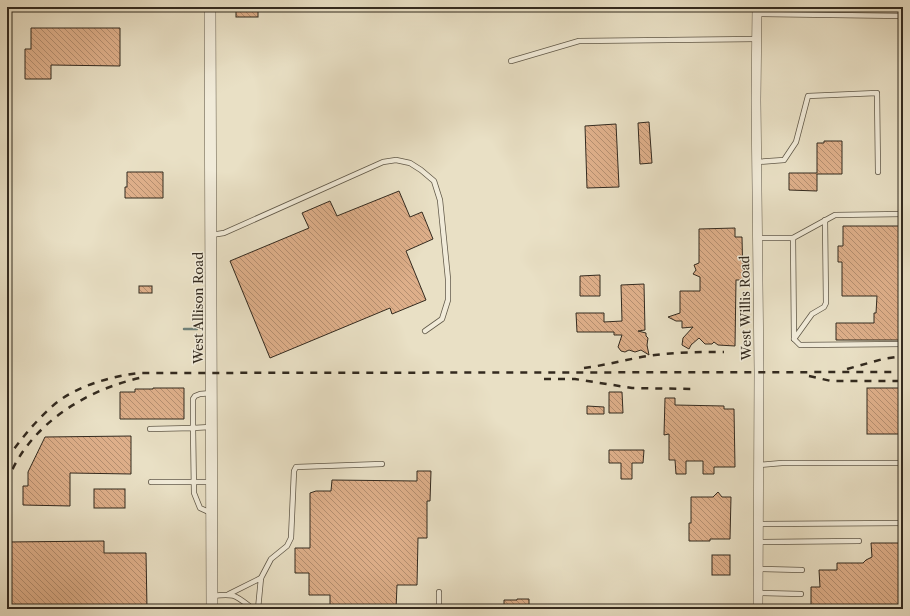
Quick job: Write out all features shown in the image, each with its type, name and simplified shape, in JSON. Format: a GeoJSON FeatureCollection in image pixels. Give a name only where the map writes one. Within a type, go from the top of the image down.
{"type":"FeatureCollection","features":[{"type":"Feature","properties":{"kind":"street","name":"West Allison Road"},"geometry":{"type":"LineString","coordinates":[[210,7],[212,609]]}},
{"type":"Feature","properties":{"kind":"street","name":"West Willis Road"},"geometry":{"type":"LineString","coordinates":[[757,11],[756,162],[758,609]]}},
{"type":"Feature","properties":{"kind":"lane"},"geometry":{"type":"LineString","coordinates":[[757,11],[903,16]]}},
{"type":"Feature","properties":{"kind":"lane"},"geometry":{"type":"LineString","coordinates":[[511,61],[579,41],[757,39]]}},
{"type":"Feature","properties":{"kind":"lane"},"geometry":{"type":"LineString","coordinates":[[756,162],[784,160],[796,142],[808,96],[877,93],[878,172]]}},
{"type":"Feature","properties":{"kind":"lane"},"geometry":{"type":"LineString","coordinates":[[211,235],[224,233],[383,162],[396,160],[410,163],[421,170],[434,182],[440,200],[448,279],[448,300],[442,319],[425,331]]}},
{"type":"Feature","properties":{"kind":"lane"},"geometry":{"type":"LineString","coordinates":[[757,238],[793,238],[835,214],[903,214]]}},
{"type":"Feature","properties":{"kind":"lane"},"geometry":{"type":"LineString","coordinates":[[794,339],[812,314],[824,307],[826,303],[825,220]]}},
{"type":"Feature","properties":{"kind":"lane"},"geometry":{"type":"LineString","coordinates":[[793,238],[794,339],[800,345],[903,344]]}},
{"type":"Feature","properties":{"kind":"lane"},"geometry":{"type":"LineString","coordinates":[[212,393],[200,394],[195,396],[193,400],[194,493],[196,502],[200,508],[212,513]]}},
{"type":"Feature","properties":{"kind":"lane"},"geometry":{"type":"LineString","coordinates":[[150,429],[212,427]]}},
{"type":"Feature","properties":{"kind":"lane"},"geometry":{"type":"LineString","coordinates":[[758,465],[782,463],[903,463]]}},
{"type":"Feature","properties":{"kind":"lane"},"geometry":{"type":"LineString","coordinates":[[258,609],[261,578],[271,559],[287,546],[291,538],[294,471],[296,467],[382,464]]}},
{"type":"Feature","properties":{"kind":"lane"},"geometry":{"type":"LineString","coordinates":[[151,482],[212,482]]}},
{"type":"Feature","properties":{"kind":"lane"},"geometry":{"type":"LineString","coordinates":[[758,524],[903,523]]}},
{"type":"Feature","properties":{"kind":"lane"},"geometry":{"type":"LineString","coordinates":[[758,542],[859,541]]}},
{"type":"Feature","properties":{"kind":"lane"},"geometry":{"type":"LineString","coordinates":[[758,570],[802,570]]}},
{"type":"Feature","properties":{"kind":"lane"},"geometry":{"type":"LineString","coordinates":[[212,596],[230,594],[261,578]]}},
{"type":"Feature","properties":{"kind":"lane"},"geometry":{"type":"LineString","coordinates":[[438,592],[439,609]]}},
{"type":"Feature","properties":{"kind":"lane"},"geometry":{"type":"LineString","coordinates":[[758,593],[801,594]]}},
{"type":"Feature","properties":{"kind":"lane"},"geometry":{"type":"LineString","coordinates":[[230,594],[238,597],[253,609]]}},
{"type":"Feature","properties":{"kind":"building"},"geometry":{"type":"Polygon","coordinates":[[[236,7],[258,7],[258,17],[236,17],[236,7]]]}},
{"type":"Feature","properties":{"kind":"building"},"geometry":{"type":"Polygon","coordinates":[[[31,28],[120,28],[120,66],[51,65],[51,79],[25,79],[25,49],[31,49],[31,28]]]}},
{"type":"Feature","properties":{"kind":"building"},"geometry":{"type":"Polygon","coordinates":[[[649,122],[652,163],[640,164],[638,123],[649,122]]]}},
{"type":"Feature","properties":{"kind":"building"},"geometry":{"type":"Polygon","coordinates":[[[616,124],[619,187],[587,188],[585,126],[616,124]]]}},
{"type":"Feature","properties":{"kind":"building"},"geometry":{"type":"Polygon","coordinates":[[[824,141],[842,141],[842,174],[817,174],[817,191],[789,190],[789,173],[817,173],[817,143],[824,143],[824,141]]]}},
{"type":"Feature","properties":{"kind":"building"},"geometry":{"type":"Polygon","coordinates":[[[127,172],[163,172],[163,198],[125,198],[127,172]]]}},
{"type":"Feature","properties":{"kind":"building"},"geometry":{"type":"Polygon","coordinates":[[[399,191],[410,217],[422,212],[433,239],[406,251],[426,300],[392,314],[390,308],[270,358],[230,261],[309,228],[302,213],[330,201],[337,216],[399,191]]]}},
{"type":"Feature","properties":{"kind":"building"},"geometry":{"type":"Polygon","coordinates":[[[843,226],[903,226],[903,296],[899,296],[899,310],[903,310],[903,340],[836,340],[836,323],[874,323],[874,313],[876,313],[877,296],[842,296],[842,262],[838,262],[838,246],[843,246],[843,226]]]}},
{"type":"Feature","properties":{"kind":"building"},"geometry":{"type":"Polygon","coordinates":[[[735,228],[735,237],[742,237],[743,280],[736,280],[735,346],[718,345],[714,342],[712,344],[705,344],[699,338],[691,345],[689,349],[682,345],[683,338],[693,327],[682,328],[682,321],[676,321],[668,317],[680,313],[680,291],[700,291],[700,277],[693,274],[696,270],[694,265],[699,263],[699,229],[735,228]]]}},
{"type":"Feature","properties":{"kind":"building"},"geometry":{"type":"Polygon","coordinates":[[[600,275],[600,296],[580,296],[580,276],[600,275]]]}},
{"type":"Feature","properties":{"kind":"building"},"geometry":{"type":"Polygon","coordinates":[[[644,284],[645,330],[638,331],[646,333],[648,338],[647,345],[649,355],[641,350],[635,352],[629,350],[625,352],[621,351],[618,347],[622,335],[614,335],[614,332],[577,332],[576,313],[604,313],[604,322],[622,321],[621,285],[644,284]]]}},
{"type":"Feature","properties":{"kind":"building"},"geometry":{"type":"Polygon","coordinates":[[[139,286],[152,286],[152,293],[139,293],[139,286]]]}},
{"type":"Feature","properties":{"kind":"building"},"geometry":{"type":"Polygon","coordinates":[[[184,388],[184,419],[120,419],[120,392],[135,392],[135,389],[184,388]]]}},
{"type":"Feature","properties":{"kind":"building"},"geometry":{"type":"Polygon","coordinates":[[[867,388],[903,388],[903,434],[867,434],[867,388]]]}},
{"type":"Feature","properties":{"kind":"building"},"geometry":{"type":"Polygon","coordinates":[[[609,392],[622,392],[623,413],[609,413],[609,392]]]}},
{"type":"Feature","properties":{"kind":"building"},"geometry":{"type":"Polygon","coordinates":[[[665,398],[675,398],[675,405],[724,406],[724,409],[734,409],[735,467],[714,467],[714,474],[703,474],[703,461],[686,461],[686,474],[676,474],[675,460],[669,460],[669,434],[664,435],[665,398]]]}},
{"type":"Feature","properties":{"kind":"building"},"geometry":{"type":"Polygon","coordinates":[[[587,406],[604,407],[604,414],[587,414],[587,406]]]}},
{"type":"Feature","properties":{"kind":"building"},"geometry":{"type":"Polygon","coordinates":[[[131,436],[131,474],[70,473],[70,506],[23,505],[23,486],[28,486],[28,472],[45,437],[131,436]]]}},
{"type":"Feature","properties":{"kind":"building"},"geometry":{"type":"Polygon","coordinates":[[[609,450],[644,450],[643,463],[632,463],[632,479],[621,479],[621,463],[609,463],[609,450]]]}},
{"type":"Feature","properties":{"kind":"building"},"geometry":{"type":"Polygon","coordinates":[[[417,471],[431,471],[430,501],[427,501],[427,538],[418,538],[417,585],[397,585],[396,609],[374,609],[374,606],[330,606],[330,595],[309,595],[309,573],[295,573],[295,548],[310,548],[310,493],[316,491],[331,491],[332,480],[417,481],[417,471]]]}},
{"type":"Feature","properties":{"kind":"building"},"geometry":{"type":"Polygon","coordinates":[[[94,489],[125,489],[125,508],[94,508],[94,489]]]}},
{"type":"Feature","properties":{"kind":"building"},"geometry":{"type":"Polygon","coordinates":[[[718,492],[722,497],[731,497],[730,539],[689,541],[691,497],[713,497],[718,492]]]}},
{"type":"Feature","properties":{"kind":"building"},"geometry":{"type":"Polygon","coordinates":[[[104,541],[104,553],[146,553],[147,609],[7,609],[7,542],[104,541]]]}},
{"type":"Feature","properties":{"kind":"building"},"geometry":{"type":"Polygon","coordinates":[[[871,543],[903,543],[903,609],[820,609],[820,607],[811,607],[811,587],[820,587],[819,570],[837,570],[837,563],[863,563],[872,557],[871,543]]]}},
{"type":"Feature","properties":{"kind":"building"},"geometry":{"type":"Polygon","coordinates":[[[712,555],[730,555],[730,575],[712,575],[712,555]]]}},
{"type":"Feature","properties":{"kind":"building"},"geometry":{"type":"Polygon","coordinates":[[[529,599],[529,609],[504,609],[504,600],[529,599]]]}},
{"type":"Feature","properties":{"kind":"waterway"},"geometry":{"type":"LineString","coordinates":[[184,329],[197,329]]}},
{"type":"Feature","properties":{"kind":"railway"},"geometry":{"type":"LineString","coordinates":[[584,368],[646,356],[690,352],[724,352]]}},
{"type":"Feature","properties":{"kind":"railway"},"geometry":{"type":"LineString","coordinates":[[847,369],[883,359],[903,356]]}},
{"type":"Feature","properties":{"kind":"railway"},"geometry":{"type":"LineString","coordinates":[[7,460],[14,448],[29,430],[48,410],[69,394],[88,385],[138,373],[903,372]]}},
{"type":"Feature","properties":{"kind":"railway"},"geometry":{"type":"LineString","coordinates":[[809,376],[831,381],[903,381]]}},
{"type":"Feature","properties":{"kind":"railway"},"geometry":{"type":"LineString","coordinates":[[7,482],[29,443],[44,427],[62,413],[81,400],[101,390],[144,377]]}},
{"type":"Feature","properties":{"kind":"railway"},"geometry":{"type":"LineString","coordinates":[[544,379],[575,379],[632,388],[694,389]]}}]}
